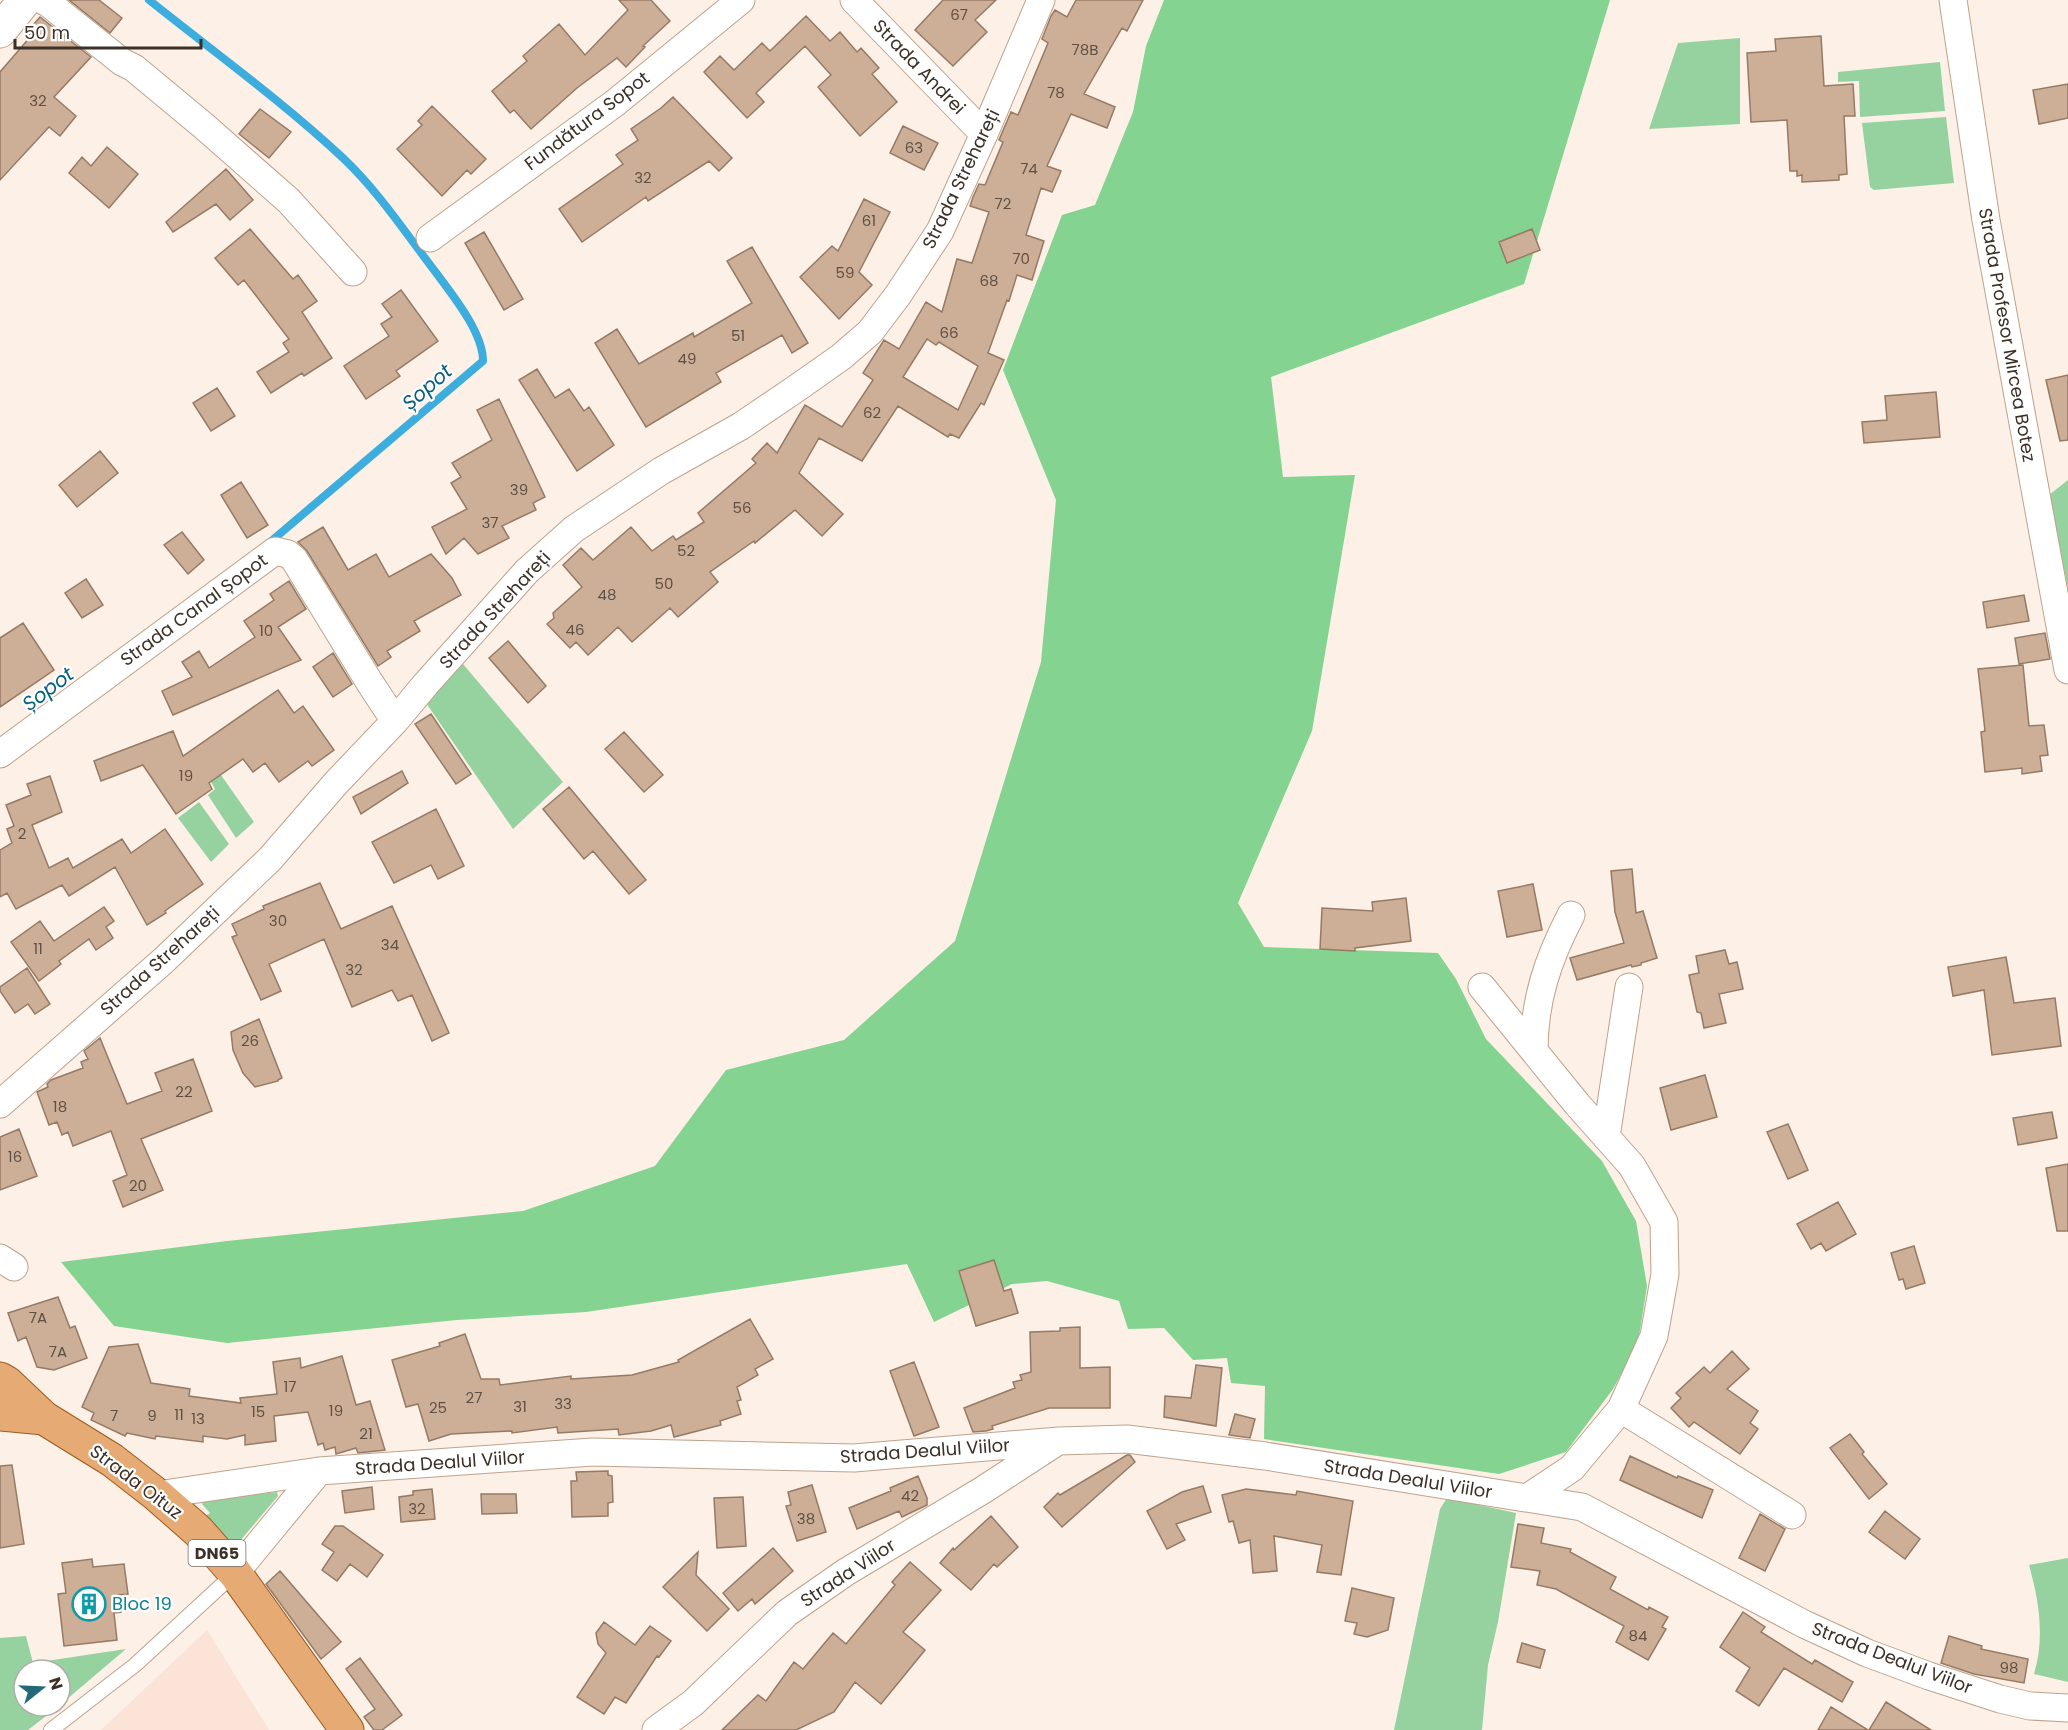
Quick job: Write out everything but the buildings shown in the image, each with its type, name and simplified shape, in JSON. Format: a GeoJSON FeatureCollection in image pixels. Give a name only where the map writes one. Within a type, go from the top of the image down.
{"type":"FeatureCollection","features":[{"type":"Feature","properties":{"kind":"main road"},"geometry":{"type":"LineString","coordinates":[[0,31],[25,0]]}},
{"type":"Feature","properties":{"kind":"main road","name":"Strada Oituz"},"geometry":{"type":"LineString","coordinates":[[0,1379],[44,1418],[112,1461],[157,1494],[198,1531],[235,1573],[347,1730]]}},
{"type":"Feature","properties":{"kind":"main road","name":"Strada Oituz"},"geometry":{"type":"LineString","coordinates":[[0,1414],[44,1418]]}},
{"type":"Feature","properties":{"kind":"street"},"geometry":{"type":"LineString","coordinates":[[42,0],[134,68],[222,142],[289,201],[352,272]]}},
{"type":"Feature","properties":{"kind":"street","name":"Fundătura Sopot"},"geometry":{"type":"LineString","coordinates":[[430,238],[615,103],[741,0]]}},
{"type":"Feature","properties":{"kind":"street","name":"Strada Andrei"},"geometry":{"type":"LineString","coordinates":[[854,0],[984,134]]}},
{"type":"Feature","properties":{"kind":"street","name":"Strada Strehareți"},"geometry":{"type":"LineString","coordinates":[[0,1104],[163,961],[270,859],[527,571],[574,529],[661,471],[741,426],[788,395],[841,357],[870,332],[898,295],[940,231],[1041,0]]}},
{"type":"Feature","properties":{"kind":"street","name":"Strada Profesor Mircea Botez"},"geometry":{"type":"LineString","coordinates":[[1953,0],[1985,211],[2062,604],[2068,670]]}},
{"type":"Feature","properties":{"kind":"street","name":"Strada Canal Șopot"},"geometry":{"type":"LineString","coordinates":[[0,754],[275,551],[288,554],[294,559],[395,721]]}},
{"type":"Feature","properties":{"kind":"street"},"geometry":{"type":"LineString","coordinates":[[1533,1051],[1534,1023],[1542,986],[1557,944],[1571,915]]}},
{"type":"Feature","properties":{"kind":"street"},"geometry":{"type":"LineString","coordinates":[[1482,987],[1533,1051],[1632,1166],[1665,1222],[1665,1274],[1654,1336],[1621,1409],[1572,1468],[1527,1498]]}},
{"type":"Feature","properties":{"kind":"street"},"geometry":{"type":"LineString","coordinates":[[1606,1137],[1629,987]]}},
{"type":"Feature","properties":{"kind":"street"},"geometry":{"type":"LineString","coordinates":[[1621,1409],[1792,1515]]}},
{"type":"Feature","properties":{"kind":"street","name":"Strada Dealul Viilor"},"geometry":{"type":"LineString","coordinates":[[157,1494],[319,1471],[593,1452],[854,1458],[1059,1441],[1127,1439],[1265,1456],[1582,1507],[1804,1624],[1867,1653],[2000,1699],[2030,1706],[2068,1708]]}},
{"type":"Feature","properties":{"kind":"street","name":"Strada Viilor"},"geometry":{"type":"LineString","coordinates":[[656,1730],[693,1703],[787,1613],[846,1572],[983,1490],[1059,1441]]}},
{"type":"Feature","properties":{"kind":"street"},"geometry":{"type":"LineString","coordinates":[[235,1573],[319,1471]]}},
{"type":"Feature","properties":{"kind":"lane"},"geometry":{"type":"LineString","coordinates":[[51,1730],[135,1665],[235,1573]]}},
{"type":"Feature","properties":{"kind":"shaded area"},"geometry":{"type":"Polygon","coordinates":[[[207,1630],[269,1730],[101,1730],[207,1630]]]}},
{"type":"Feature","properties":{"kind":"green space"},"geometry":{"type":"Polygon","coordinates":[[[1164,0],[1610,0],[1524,284],[1271,377],[1283,477],[1355,475],[1312,731],[1238,903],[1264,947],[1438,953],[1456,979],[1486,1039],[1602,1161],[1636,1221],[1647,1286],[1638,1343],[1613,1389],[1566,1452],[1499,1474],[1264,1439],[1265,1386],[1231,1383],[1227,1358],[1193,1360],[1164,1328],[1128,1329],[1119,1301],[1047,1281],[1012,1284],[934,1322],[907,1264],[586,1312],[457,1320],[227,1343],[114,1326],[61,1262],[227,1241],[523,1211],[655,1166],[726,1070],[844,1040],[955,941],[1041,662],[1056,500],[1003,370],[1062,215],[1095,205],[1133,112],[1146,46],[1164,0]]]}},
{"type":"Feature","properties":{"kind":"green space"},"geometry":{"type":"Polygon","coordinates":[[[1740,38],[1740,124],[1649,129],[1678,43],[1740,38]]]}},
{"type":"Feature","properties":{"kind":"green space"},"geometry":{"type":"Polygon","coordinates":[[[1940,62],[1945,111],[1860,117],[1859,81],[1838,82],[1838,72],[1940,62]]]}},
{"type":"Feature","properties":{"kind":"green space"},"geometry":{"type":"Polygon","coordinates":[[[1946,117],[1954,183],[1874,190],[1870,187],[1862,123],[1946,117]]]}},
{"type":"Feature","properties":{"kind":"green space"},"geometry":{"type":"Polygon","coordinates":[[[2068,480],[2068,589],[2049,495],[2068,480]]]}},
{"type":"Feature","properties":{"kind":"green space"},"geometry":{"type":"Polygon","coordinates":[[[463,664],[563,782],[513,829],[426,703],[463,664]]]}},
{"type":"Feature","properties":{"kind":"green space"},"geometry":{"type":"Polygon","coordinates":[[[221,775],[254,822],[236,838],[208,795],[215,789],[211,782],[221,775]]]}},
{"type":"Feature","properties":{"kind":"green space"},"geometry":{"type":"Polygon","coordinates":[[[199,802],[229,844],[211,862],[178,818],[199,802]]]}},
{"type":"Feature","properties":{"kind":"green space"},"geometry":{"type":"Polygon","coordinates":[[[277,1492],[278,1496],[234,1548],[202,1518],[210,1513],[202,1504],[204,1501],[277,1492]]]}},
{"type":"Feature","properties":{"kind":"green space"},"geometry":{"type":"Polygon","coordinates":[[[1447,1498],[1516,1513],[1498,1622],[1488,1665],[1482,1730],[1394,1730],[1440,1509],[1447,1498]]]}},
{"type":"Feature","properties":{"kind":"green space"},"geometry":{"type":"Polygon","coordinates":[[[2068,1558],[2068,1682],[2034,1674],[2040,1633],[2036,1592],[2029,1565],[2068,1558]]]}},
{"type":"Feature","properties":{"kind":"green space"},"geometry":{"type":"Polygon","coordinates":[[[26,1636],[32,1658],[12,1658],[12,1718],[44,1718],[28,1730],[0,1730],[0,1638],[26,1636]]]}},
{"type":"Feature","properties":{"kind":"green space"},"geometry":{"type":"Polygon","coordinates":[[[126,1649],[72,1695],[72,1658],[66,1658],[126,1649]]]}},
{"type":"Feature","properties":{"kind":"waterway","name":"Șopot"},"geometry":{"type":"LineString","coordinates":[[149,0],[248,77],[356,171],[392,214],[459,304],[473,327],[482,350],[483,361],[269,543]]}},
{"type":"Feature","properties":{"kind":"place","name":"Bloc 19"},"geometry":{"type":"Point","coordinates":[89,1604]}}]}
